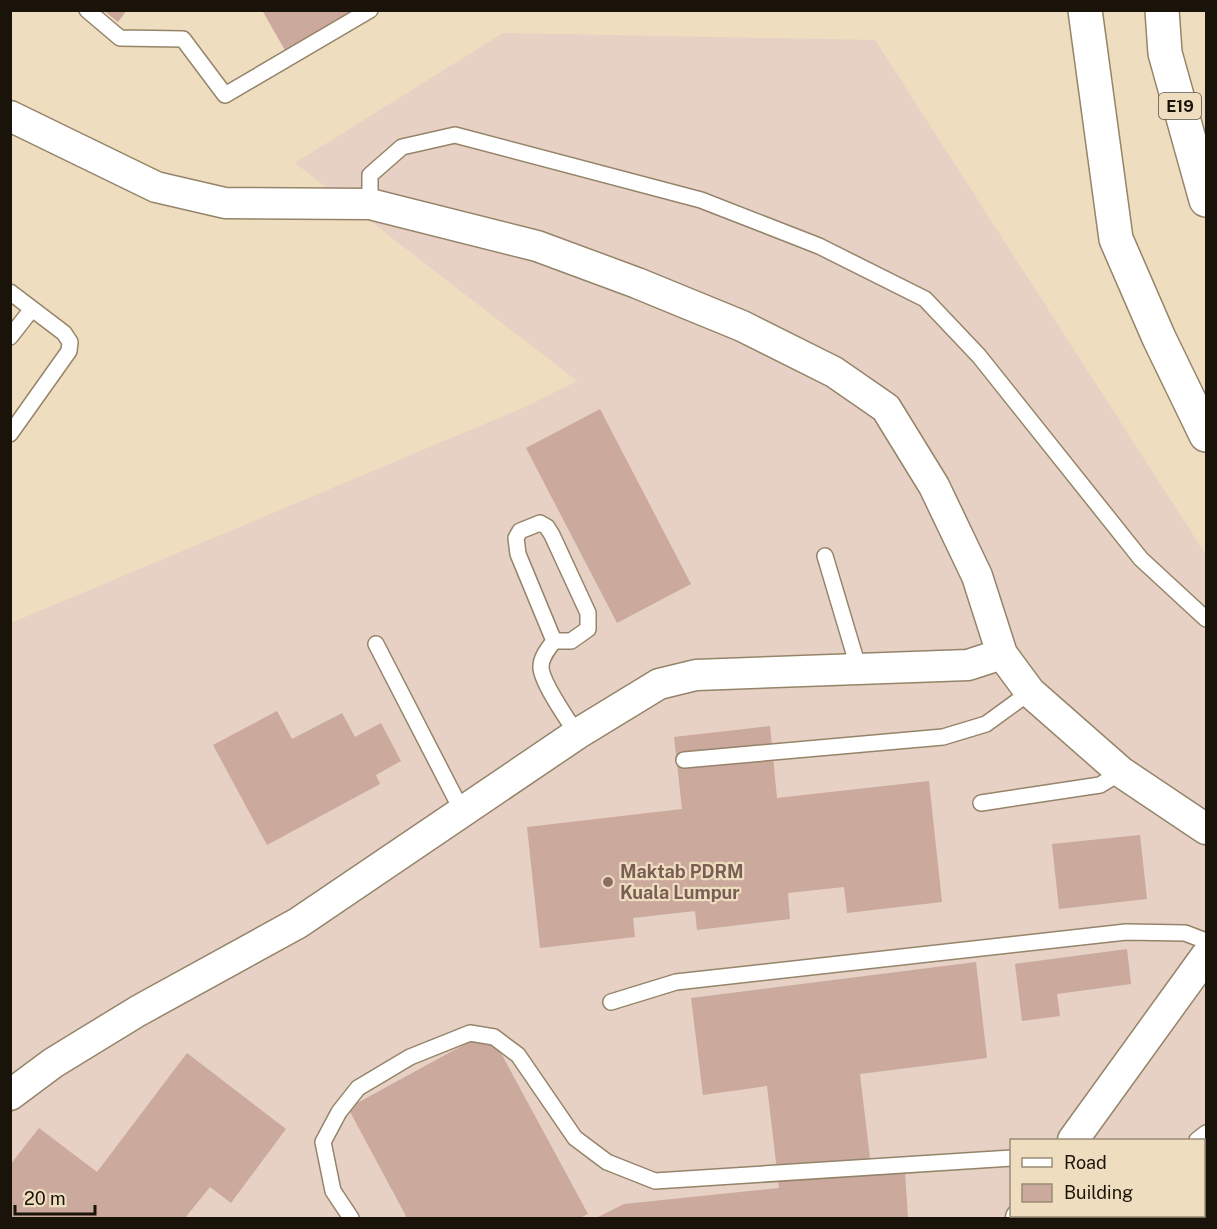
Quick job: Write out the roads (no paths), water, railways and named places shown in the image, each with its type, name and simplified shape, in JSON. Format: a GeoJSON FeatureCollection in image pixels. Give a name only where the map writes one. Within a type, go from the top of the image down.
{"type":"FeatureCollection","features":[{"type":"Feature","properties":{"kind":"highway"},"geometry":{"type":"LineString","coordinates":[[1085,10],[1116,240],[1159,338],[1206,435]]}},
{"type":"Feature","properties":{"kind":"highway","name":"E19"},"geometry":{"type":"LineString","coordinates":[[1162,10],[1166,53],[1206,200]]}},
{"type":"Feature","properties":{"kind":"street"},"geometry":{"type":"LineString","coordinates":[[10,117],[156,187],[225,203],[370,204],[537,246],[638,283],[742,327],[834,372],[886,408],[934,486],[977,576],[1002,654],[1030,692],[1121,772],[1206,829]]}},
{"type":"Feature","properties":{"kind":"street"},"geometry":{"type":"LineString","coordinates":[[10,1095],[53,1063],[138,1011],[298,923],[577,734],[659,684],[696,675],[968,665],[1002,654]]}},
{"type":"Feature","properties":{"kind":"street"},"geometry":{"type":"LineString","coordinates":[[1074,1139],[1206,956]]}},
{"type":"Feature","properties":{"kind":"lane"},"geometry":{"type":"LineString","coordinates":[[87,10],[120,38],[183,39],[225,95],[370,10]]}},
{"type":"Feature","properties":{"kind":"lane"},"geometry":{"type":"LineString","coordinates":[[370,204],[370,175],[402,147],[455,135],[702,200],[830,251],[925,299],[979,356],[1141,560],[1206,619]]}},
{"type":"Feature","properties":{"kind":"lane"},"geometry":{"type":"LineString","coordinates":[[10,292],[64,333],[70,342],[69,351],[10,434]]}},
{"type":"Feature","properties":{"kind":"lane"},"geometry":{"type":"LineString","coordinates":[[10,337],[32,309]]}},
{"type":"Feature","properties":{"kind":"lane"},"geometry":{"type":"LineString","coordinates":[[554,641],[518,554],[516,538],[520,531],[540,523],[552,535],[588,613],[588,629],[571,640],[554,641],[545,653],[541,668],[552,696],[577,734]]}},
{"type":"Feature","properties":{"kind":"lane"},"geometry":{"type":"LineString","coordinates":[[825,556],[859,670]]}},
{"type":"Feature","properties":{"kind":"lane"},"geometry":{"type":"LineString","coordinates":[[376,644],[462,811]]}},
{"type":"Feature","properties":{"kind":"lane"},"geometry":{"type":"LineString","coordinates":[[684,760],[943,737],[986,724],[1030,692]]}},
{"type":"Feature","properties":{"kind":"lane"},"geometry":{"type":"LineString","coordinates":[[981,803],[1100,785],[1121,772]]}},
{"type":"Feature","properties":{"kind":"lane"},"geometry":{"type":"LineString","coordinates":[[612,1002],[676,982],[1126,932],[1185,933],[1206,941]]}},
{"type":"Feature","properties":{"kind":"lane"},"geometry":{"type":"LineString","coordinates":[[351,1218],[333,1191],[323,1142],[339,1112],[358,1088],[411,1057],[470,1033],[494,1037],[518,1055],[575,1138],[607,1162],[655,1181],[1010,1158]]}},
{"type":"Feature","properties":{"kind":"place","name":"Maktab PDRM Kuala Lumpur"},"geometry":{"type":"Point","coordinates":[608,882]}}]}
